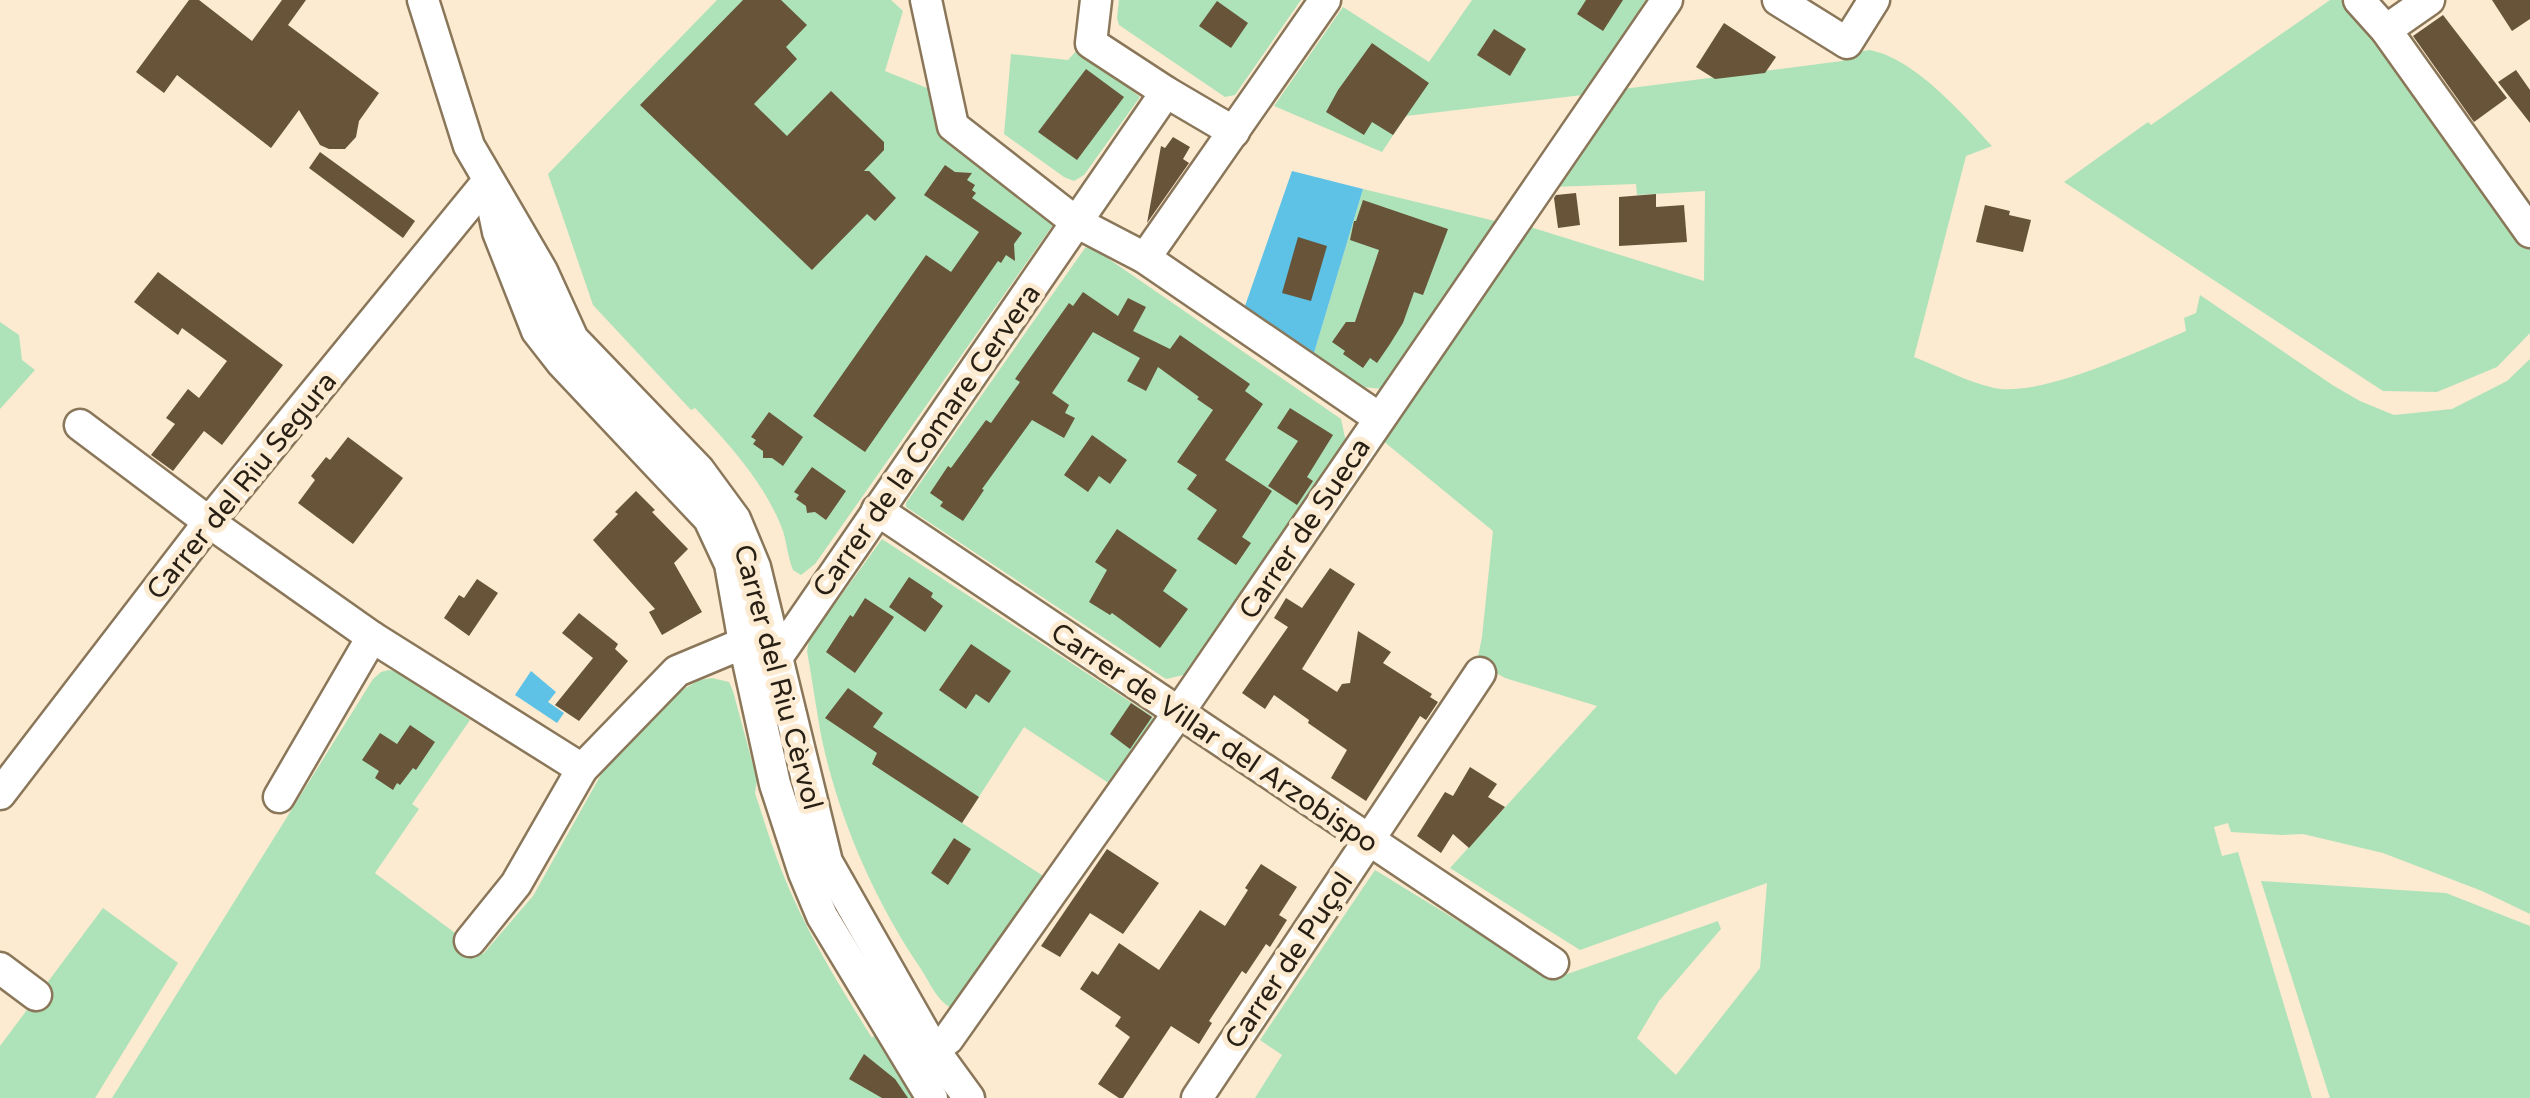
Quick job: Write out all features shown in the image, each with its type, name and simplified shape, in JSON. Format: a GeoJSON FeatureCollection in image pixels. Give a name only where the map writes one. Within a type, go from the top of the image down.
{"type":"FeatureCollection","features":[{"type":"Feature","properties":{"kind":"street"},"geometry":{"type":"LineString","coordinates":[[926,0],[952,126],[1076,222],[1145,258],[1379,418]]}},
{"type":"Feature","properties":{"kind":"street"},"geometry":{"type":"LineString","coordinates":[[1096,0],[1092,43],[1234,132]]}},
{"type":"Feature","properties":{"kind":"street"},"geometry":{"type":"LineString","coordinates":[[1145,258],[1325,0]]}},
{"type":"Feature","properties":{"kind":"street","name":"Carrer de Sueca"},"geometry":{"type":"LineString","coordinates":[[934,1050],[948,1039],[1179,712],[1666,0]]}},
{"type":"Feature","properties":{"kind":"street"},"geometry":{"type":"LineString","coordinates":[[1778,0],[1847,43],[1874,0]]}},
{"type":"Feature","properties":{"kind":"street"},"geometry":{"type":"LineString","coordinates":[[2359,0],[2386,30],[2530,232]]}},
{"type":"Feature","properties":{"kind":"street"},"geometry":{"type":"LineString","coordinates":[[2386,30],[2429,0]]}},
{"type":"Feature","properties":{"kind":"street","name":"Carrer del Riu Cèrvol"},"geometry":{"type":"LineString","coordinates":[[427,4],[468,146],[542,271],[573,338],[699,470],[735,518],[754,568],[827,862],[934,1050],[969,1098]]}},
{"type":"Feature","properties":{"kind":"street","name":"Carrer de la Comare Cervera"},"geometry":{"type":"LineString","coordinates":[[776,659],[1166,92]]}},
{"type":"Feature","properties":{"kind":"street","name":"Carrer del Riu Cèrvol"},"geometry":{"type":"LineString","coordinates":[[488,181],[498,232],[536,331],[709,520],[730,564],[775,784],[804,873],[832,933],[932,1098]]}},
{"type":"Feature","properties":{"kind":"street","name":"Carrer del Riu Segura"},"geometry":{"type":"LineString","coordinates":[[0,794],[209,522],[488,181]]}},
{"type":"Feature","properties":{"kind":"street"},"geometry":{"type":"LineString","coordinates":[[80,424],[209,522],[372,637],[582,769]]}},
{"type":"Feature","properties":{"kind":"street","name":"Carrer de Villar del Arzobispo"},"geometry":{"type":"LineString","coordinates":[[877,510],[1554,964]]}},
{"type":"Feature","properties":{"kind":"street"},"geometry":{"type":"LineString","coordinates":[[279,797],[372,637]]}},
{"type":"Feature","properties":{"kind":"street"},"geometry":{"type":"LineString","coordinates":[[470,941],[516,884],[582,769],[677,671],[744,644]]}},
{"type":"Feature","properties":{"kind":"street","name":"Carrer de Puçol"},"geometry":{"type":"LineString","coordinates":[[1196,1098],[1480,673]]}},
{"type":"Feature","properties":{"kind":"street"},"geometry":{"type":"LineString","coordinates":[[0,968],[36,995]]}},
{"type":"Feature","properties":{"kind":"green space"},"geometry":{"type":"Polygon","coordinates":[[[717,0],[891,0],[903,11],[885,71],[932,90],[1055,222],[815,564],[801,575],[793,570],[775,513],[745,465],[695,408],[691,410],[593,305],[548,174],[717,0]]]}},
{"type":"Feature","properties":{"kind":"green space"},"geometry":{"type":"Polygon","coordinates":[[[1119,0],[1301,0],[1235,95],[1225,97],[1119,25],[1119,0]]]}},
{"type":"Feature","properties":{"kind":"green space"},"geometry":{"type":"Polygon","coordinates":[[[1472,0],[1646,0],[1582,95],[1406,116],[1382,152],[1274,106],[1343,7],[1429,62],[1472,0]]]}},
{"type":"Feature","properties":{"kind":"green space"},"geometry":{"type":"Polygon","coordinates":[[[2330,0],[2341,0],[2530,247],[2530,333],[2497,367],[2437,392],[2383,391],[2064,182],[2330,0]]]}},
{"type":"Feature","properties":{"kind":"green space"},"geometry":{"type":"Polygon","coordinates":[[[1078,49],[1140,97],[1084,175],[1074,181],[1004,134],[1011,54],[1068,60],[1078,49]]]}},
{"type":"Feature","properties":{"kind":"green space"},"geometry":{"type":"Polygon","coordinates":[[[1869,50],[1903,63],[1920,75],[1992,146],[1966,156],[1914,357],[1994,388],[2037,386],[2118,360],[2186,331],[2184,318],[2196,313],[2200,295],[2334,386],[2394,415],[2452,409],[2507,381],[2530,359],[2530,914],[2383,853],[2303,834],[2231,832],[2228,823],[2214,827],[2222,856],[2238,852],[2312,1098],[1255,1098],[1282,1055],[1260,1040],[1375,870],[1553,979],[1718,921],[1721,929],[1659,1001],[1637,1038],[1676,1075],[1760,968],[1767,883],[1580,950],[1450,868],[1597,706],[1505,678],[1477,662],[1493,531],[1382,440],[1527,226],[1704,281],[1705,191],[1637,195],[1636,184],[1551,187],[1623,89],[1842,61],[1869,50]]]}},
{"type":"Feature","properties":{"kind":"green space"},"geometry":{"type":"Polygon","coordinates":[[[1363,189],[1495,221],[1382,389],[1363,387],[1314,353],[1363,189]]]}},
{"type":"Feature","properties":{"kind":"green space"},"geometry":{"type":"Polygon","coordinates":[[[1090,246],[1341,419],[1346,442],[1188,674],[1166,679],[906,507],[1090,246]]]}},
{"type":"Feature","properties":{"kind":"green space"},"geometry":{"type":"Polygon","coordinates":[[[0,322],[19,335],[22,360],[35,370],[0,409],[0,322]]]}},
{"type":"Feature","properties":{"kind":"green space"},"geometry":{"type":"Polygon","coordinates":[[[882,539],[1155,721],[1113,786],[1024,727],[962,823],[1048,879],[955,1009],[944,1003],[931,987],[888,915],[860,857],[828,766],[807,651],[809,640],[882,539]]]}},
{"type":"Feature","properties":{"kind":"green space"},"geometry":{"type":"Polygon","coordinates":[[[389,670],[398,672],[470,720],[412,804],[419,809],[375,873],[483,954],[533,896],[612,755],[640,724],[700,680],[729,682],[757,780],[755,793],[802,917],[872,1038],[878,1031],[925,1098],[112,1098],[373,679],[389,670]]]}},
{"type":"Feature","properties":{"kind":"green space"},"geometry":{"type":"Polygon","coordinates":[[[2261,881],[2446,893],[2530,926],[2530,1098],[2330,1098],[2261,881]]]}},
{"type":"Feature","properties":{"kind":"green space"},"geometry":{"type":"Polygon","coordinates":[[[103,908],[178,963],[95,1098],[0,1098],[0,1046],[103,908]]]}},
{"type":"Feature","properties":{"kind":"water"},"geometry":{"type":"Polygon","coordinates":[[[1292,171],[1363,189],[1314,353],[1245,306],[1292,171]]]}},
{"type":"Feature","properties":{"kind":"water"},"geometry":{"type":"Polygon","coordinates":[[[531,671],[556,692],[548,702],[564,713],[557,723],[515,695],[531,671]]]}},
{"type":"Feature","properties":{"kind":"building"},"geometry":{"type":"Polygon","coordinates":[[[189,0],[199,0],[252,41],[282,0],[306,0],[288,25],[379,93],[359,121],[356,137],[345,149],[320,145],[299,110],[271,148],[177,75],[164,93],[136,72],[189,0]]]}},
{"type":"Feature","properties":{"kind":"building"},"geometry":{"type":"Polygon","coordinates":[[[743,0],[781,0],[807,25],[786,47],[797,59],[754,104],[787,136],[831,91],[884,142],[884,150],[864,171],[869,171],[896,198],[875,221],[867,214],[812,270],[640,105],[743,0]]]}},
{"type":"Feature","properties":{"kind":"building"},"geometry":{"type":"Polygon","coordinates":[[[1586,0],[1623,0],[1603,31],[1577,14],[1586,0]]]}},
{"type":"Feature","properties":{"kind":"building"},"geometry":{"type":"Polygon","coordinates":[[[2492,0],[2530,0],[2530,19],[2512,31],[2492,0]]]}},
{"type":"Feature","properties":{"kind":"building"},"geometry":{"type":"Polygon","coordinates":[[[1217,1],[1248,23],[1231,48],[1199,26],[1217,1]]]}},
{"type":"Feature","properties":{"kind":"building"},"geometry":{"type":"Polygon","coordinates":[[[2443,15],[2507,98],[2474,122],[2413,36],[2443,15]]]}},
{"type":"Feature","properties":{"kind":"building"},"geometry":{"type":"Polygon","coordinates":[[[1724,23],[1776,57],[1765,73],[1715,79],[1696,67],[1724,23]]]}},
{"type":"Feature","properties":{"kind":"building"},"geometry":{"type":"Polygon","coordinates":[[[1494,29],[1526,49],[1510,76],[1477,55],[1494,29]]]}},
{"type":"Feature","properties":{"kind":"building"},"geometry":{"type":"Polygon","coordinates":[[[1372,43],[1429,83],[1393,135],[1372,122],[1364,135],[1326,112],[1372,43]]]}},
{"type":"Feature","properties":{"kind":"building"},"geometry":{"type":"Polygon","coordinates":[[[1086,69],[1124,97],[1077,160],[1038,132],[1086,69]]]}},
{"type":"Feature","properties":{"kind":"building"},"geometry":{"type":"Polygon","coordinates":[[[2516,70],[2530,90],[2530,123],[2498,82],[2516,70]]]}},
{"type":"Feature","properties":{"kind":"building"},"geometry":{"type":"Polygon","coordinates":[[[1173,137],[1190,147],[1183,159],[1189,163],[1147,223],[1161,146],[1165,148],[1173,137]]]}},
{"type":"Feature","properties":{"kind":"building"},"geometry":{"type":"Polygon","coordinates":[[[320,152],[415,221],[403,238],[309,168],[320,152]]]}},
{"type":"Feature","properties":{"kind":"building"},"geometry":{"type":"Polygon","coordinates":[[[945,165],[955,172],[972,173],[967,180],[975,185],[972,198],[1022,233],[1014,244],[1015,261],[1006,255],[1001,263],[998,261],[865,452],[813,416],[926,255],[951,272],[979,232],[924,195],[945,165]]]}},
{"type":"Feature","properties":{"kind":"building"},"geometry":{"type":"Polygon","coordinates":[[[1576,193],[1580,225],[1558,228],[1554,198],[1576,193]]]}},
{"type":"Feature","properties":{"kind":"building"},"geometry":{"type":"Polygon","coordinates":[[[1656,194],[1656,207],[1684,205],[1687,242],[1619,246],[1619,197],[1656,194]]]}},
{"type":"Feature","properties":{"kind":"building"},"geometry":{"type":"Polygon","coordinates":[[[1363,200],[1448,229],[1423,295],[1414,292],[1403,323],[1390,344],[1377,363],[1370,358],[1363,368],[1332,342],[1346,322],[1355,322],[1379,250],[1350,240],[1363,200]]]}},
{"type":"Feature","properties":{"kind":"building"},"geometry":{"type":"Polygon","coordinates":[[[1985,205],[2031,220],[2023,252],[1976,242],[1985,205]]]}},
{"type":"Feature","properties":{"kind":"building"},"geometry":{"type":"Polygon","coordinates":[[[1298,237],[1327,246],[1311,301],[1282,293],[1298,237]]]}},
{"type":"Feature","properties":{"kind":"building"},"geometry":{"type":"Polygon","coordinates":[[[158,272],[283,365],[222,445],[204,431],[173,471],[151,455],[175,424],[166,418],[188,389],[199,398],[227,361],[182,328],[178,335],[134,302],[158,272]]]}},
{"type":"Feature","properties":{"kind":"building"},"geometry":{"type":"Polygon","coordinates":[[[1083,292],[1118,316],[1128,298],[1146,307],[1133,331],[1170,349],[1180,335],[1250,384],[1245,391],[1263,404],[1225,460],[1272,491],[1242,537],[1251,543],[1236,565],[1197,539],[1217,510],[1187,489],[1197,475],[1177,462],[1213,410],[1158,367],[1146,391],[1127,381],[1140,358],[1093,332],[1052,393],[1069,405],[1065,413],[1075,418],[1064,438],[1032,420],[963,521],[940,506],[943,502],[930,493],[986,420],[991,423],[1020,382],[1015,379],[1069,303],[1073,306],[1083,292]]]}},
{"type":"Feature","properties":{"kind":"building"},"geometry":{"type":"Polygon","coordinates":[[[1290,408],[1333,435],[1307,477],[1313,481],[1297,505],[1268,486],[1298,441],[1277,428],[1290,408]]]}},
{"type":"Feature","properties":{"kind":"building"},"geometry":{"type":"Polygon","coordinates":[[[769,412],[803,437],[783,466],[772,458],[763,458],[763,451],[753,444],[756,440],[751,437],[769,412]]]}},
{"type":"Feature","properties":{"kind":"building"},"geometry":{"type":"Polygon","coordinates":[[[1092,435],[1127,460],[1110,484],[1099,476],[1088,492],[1064,475],[1092,435]]]}},
{"type":"Feature","properties":{"kind":"building"},"geometry":{"type":"Polygon","coordinates":[[[348,437],[403,478],[353,544],[298,503],[315,480],[311,476],[348,437]]]}},
{"type":"Feature","properties":{"kind":"building"},"geometry":{"type":"Polygon","coordinates":[[[812,467],[846,491],[826,520],[815,512],[807,513],[794,492],[812,467]]]}},
{"type":"Feature","properties":{"kind":"building"},"geometry":{"type":"Polygon","coordinates":[[[636,491],[688,549],[674,563],[702,612],[662,635],[649,612],[655,609],[593,540],[636,491]]]}},
{"type":"Feature","properties":{"kind":"building"},"geometry":{"type":"Polygon","coordinates":[[[1117,529],[1177,570],[1163,591],[1188,609],[1160,648],[1112,613],[1089,602],[1107,570],[1095,562],[1117,529]]]}},
{"type":"Feature","properties":{"kind":"building"},"geometry":{"type":"Polygon","coordinates":[[[1330,568],[1355,584],[1302,669],[1337,692],[1342,684],[1350,683],[1358,631],[1391,652],[1383,663],[1432,694],[1430,697],[1438,702],[1426,720],[1420,716],[1366,801],[1331,778],[1347,750],[1274,695],[1265,709],[1242,693],[1288,627],[1274,618],[1286,598],[1302,608],[1330,568]]]}},
{"type":"Feature","properties":{"kind":"building"},"geometry":{"type":"Polygon","coordinates":[[[909,577],[933,593],[931,597],[943,606],[925,632],[889,607],[909,577]]]}},
{"type":"Feature","properties":{"kind":"building"},"geometry":{"type":"Polygon","coordinates":[[[477,579],[498,593],[469,636],[444,618],[459,595],[464,598],[477,579]]]}},
{"type":"Feature","properties":{"kind":"building"},"geometry":{"type":"Polygon","coordinates":[[[865,598],[894,617],[855,673],[826,652],[865,598]]]}},
{"type":"Feature","properties":{"kind":"building"},"geometry":{"type":"Polygon","coordinates":[[[579,613],[618,644],[615,649],[628,661],[579,721],[555,705],[593,658],[562,633],[579,613]]]}},
{"type":"Feature","properties":{"kind":"building"},"geometry":{"type":"Polygon","coordinates":[[[971,644],[1011,671],[989,703],[976,694],[966,709],[939,690],[971,644]]]}},
{"type":"Feature","properties":{"kind":"building"},"geometry":{"type":"Polygon","coordinates":[[[848,688],[883,713],[873,727],[979,797],[962,823],[872,764],[877,753],[825,718],[848,688]]]}},
{"type":"Feature","properties":{"kind":"building"},"geometry":{"type":"Polygon","coordinates":[[[1131,703],[1152,717],[1130,749],[1110,734],[1131,703]]]}},
{"type":"Feature","properties":{"kind":"building"},"geometry":{"type":"Polygon","coordinates":[[[410,725],[435,742],[416,770],[413,768],[393,790],[375,778],[379,771],[362,760],[380,733],[397,744],[410,725]]]}},
{"type":"Feature","properties":{"kind":"building"},"geometry":{"type":"Polygon","coordinates":[[[1470,767],[1497,784],[1488,797],[1505,807],[1469,848],[1453,834],[1441,853],[1417,836],[1445,792],[1453,796],[1470,767]]]}},
{"type":"Feature","properties":{"kind":"building"},"geometry":{"type":"Polygon","coordinates":[[[954,838],[971,849],[948,885],[931,873],[954,838]]]}},
{"type":"Feature","properties":{"kind":"building"},"geometry":{"type":"Polygon","coordinates":[[[1107,849],[1159,883],[1123,934],[1090,913],[1060,957],[1041,946],[1107,849]]]}},
{"type":"Feature","properties":{"kind":"building"},"geometry":{"type":"Polygon","coordinates":[[[1261,864],[1297,887],[1279,915],[1287,920],[1270,947],[1266,944],[1246,974],[1242,971],[1209,1021],[1212,1023],[1199,1044],[1171,1026],[1123,1098],[1098,1084],[1130,1037],[1115,1026],[1121,1017],[1080,989],[1092,971],[1098,975],[1119,943],[1159,970],[1200,910],[1225,926],[1261,864]]]}},
{"type":"Feature","properties":{"kind":"building"},"geometry":{"type":"Polygon","coordinates":[[[864,1054],[895,1079],[908,1098],[882,1098],[849,1079],[864,1054]]]}}]}
